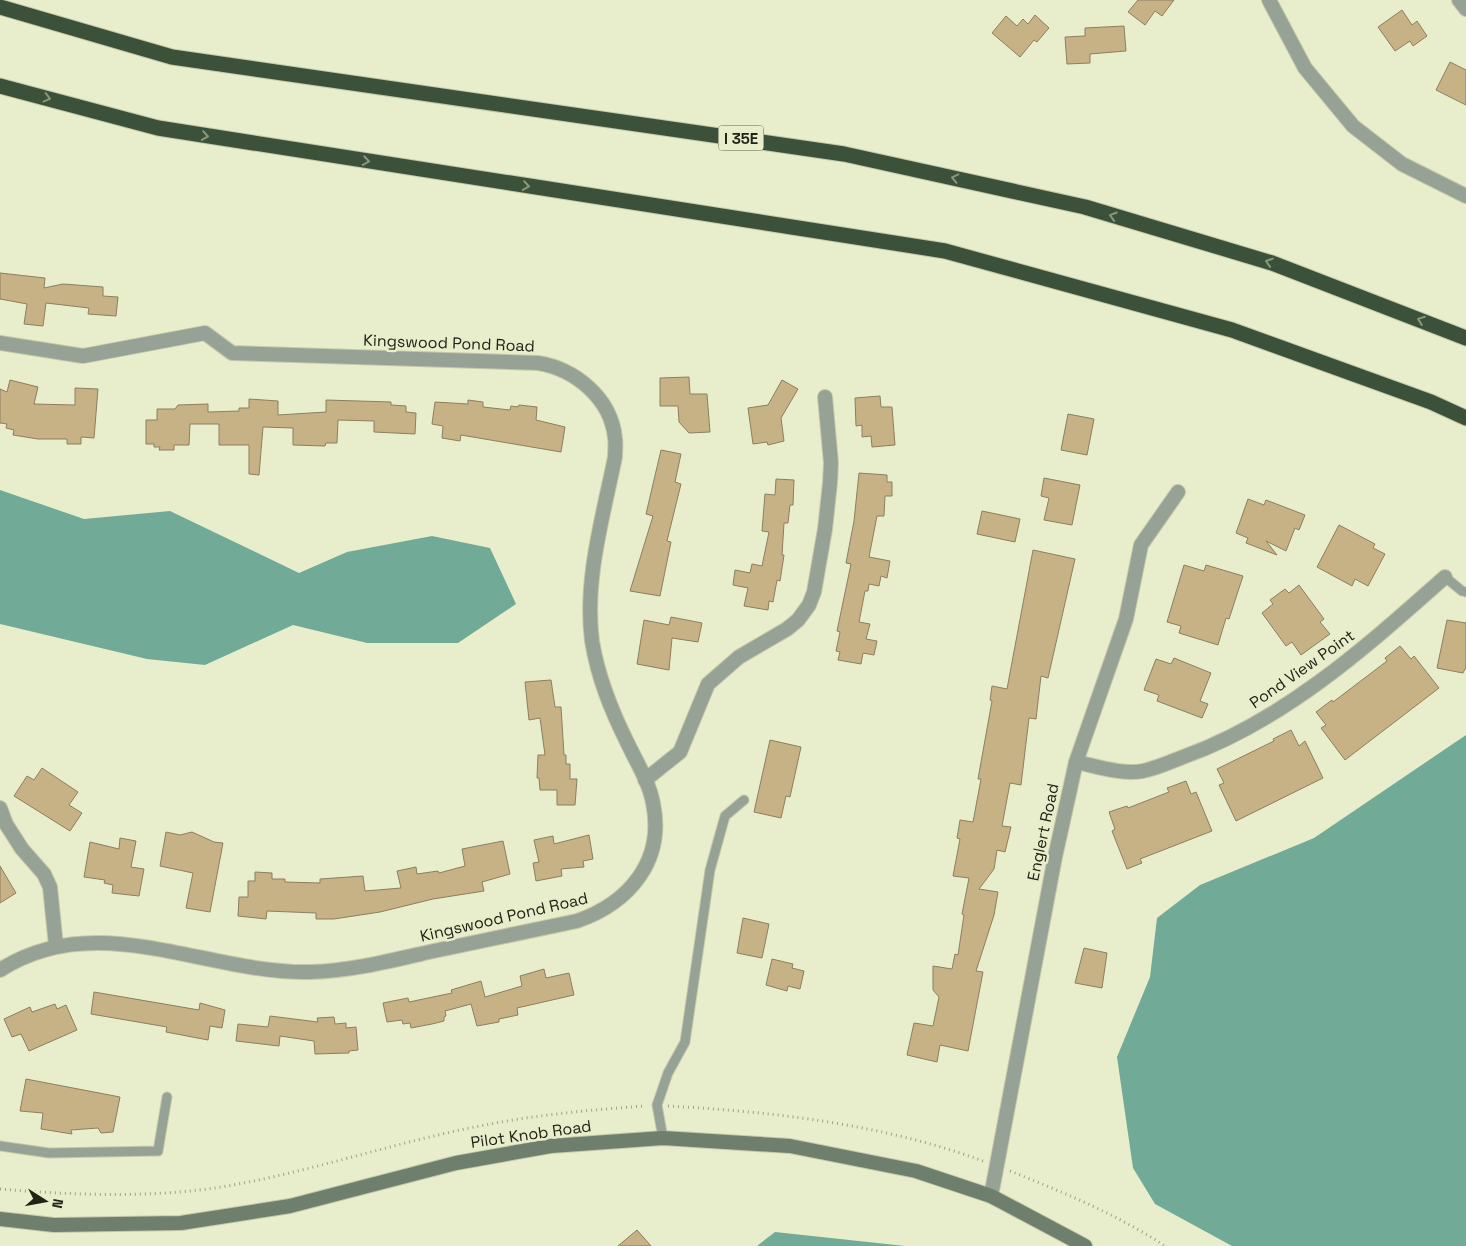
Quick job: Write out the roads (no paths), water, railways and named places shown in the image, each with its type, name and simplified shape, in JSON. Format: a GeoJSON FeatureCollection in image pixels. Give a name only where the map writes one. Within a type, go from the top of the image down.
{"type":"FeatureCollection","features":[{"type":"Feature","properties":{"kind":"highway","name":"I 35E"},"geometry":{"type":"LineString","coordinates":[[0,7],[172,57],[844,154],[1085,207],[1272,263],[1466,338]]}},
{"type":"Feature","properties":{"kind":"highway"},"geometry":{"type":"LineString","coordinates":[[0,86],[158,128],[945,251],[1232,330],[1431,402],[1466,418]]}},
{"type":"Feature","properties":{"kind":"main road","name":"Pilot Knob Road"},"geometry":{"type":"LineString","coordinates":[[0,1219],[54,1225],[181,1223],[290,1206],[456,1163],[551,1146],[663,1138],[790,1146],[916,1171],[991,1196],[1085,1246]]}},
{"type":"Feature","properties":{"kind":"street"},"geometry":{"type":"LineString","coordinates":[[1269,0],[1305,68],[1353,126],[1402,164],[1466,196]]}},
{"type":"Feature","properties":{"kind":"street"},"geometry":{"type":"LineString","coordinates":[[1459,0],[1466,9]]}},
{"type":"Feature","properties":{"kind":"street","name":"Kingswood Pond Road"},"geometry":{"type":"LineString","coordinates":[[0,343],[83,356],[205,334],[232,353],[538,363],[566,371],[589,388],[603,407],[613,429],[615,457],[595,557],[591,598],[592,640],[600,680],[607,701],[645,780],[653,802],[655,824],[652,846],[640,877],[626,894],[612,905],[598,913],[577,920],[371,965],[309,972],[245,966],[111,942],[83,942],[56,946],[21,958],[0,970]]}},
{"type":"Feature","properties":{"kind":"street"},"geometry":{"type":"LineString","coordinates":[[645,780],[680,752],[708,684],[739,658],[787,629],[798,620],[809,605],[814,592],[825,529],[830,483],[831,463],[825,397]]}},
{"type":"Feature","properties":{"kind":"street","name":"Englert Road"},"geometry":{"type":"LineString","coordinates":[[991,1196],[1055,857],[1076,762],[1126,619],[1141,545],[1178,492]]}},
{"type":"Feature","properties":{"kind":"street","name":"Pond View Point"},"geometry":{"type":"LineString","coordinates":[[1076,762],[1114,770],[1142,771],[1204,750],[1247,728],[1297,698],[1387,629],[1445,577]]}},
{"type":"Feature","properties":{"kind":"street"},"geometry":{"type":"LineString","coordinates":[[0,808],[6,824],[22,849],[44,874],[50,887],[56,946]]}},
{"type":"Feature","properties":{"kind":"lane"},"geometry":{"type":"LineString","coordinates":[[1445,577],[1462,591],[1466,592]]}},
{"type":"Feature","properties":{"kind":"lane"},"geometry":{"type":"LineString","coordinates":[[663,1138],[657,1105],[668,1074],[685,1042],[710,870],[725,816],[744,800]]}},
{"type":"Feature","properties":{"kind":"lane"},"geometry":{"type":"LineString","coordinates":[[0,1146],[49,1153],[158,1151],[167,1097]]}},
{"type":"Feature","properties":{"kind":"water"},"geometry":{"type":"Polygon","coordinates":[[[0,490],[84,519],[170,511],[299,573],[347,552],[432,536],[490,548],[516,604],[458,643],[367,643],[293,625],[205,665],[147,659],[0,624],[0,490]]]}},
{"type":"Feature","properties":{"kind":"water"},"geometry":{"type":"Polygon","coordinates":[[[1466,735],[1466,1246],[1232,1246],[1155,1204],[1133,1168],[1117,1057],[1150,977],[1157,918],[1200,885],[1314,838],[1466,735]]]}},
{"type":"Feature","properties":{"kind":"water"},"geometry":{"type":"Polygon","coordinates":[[[775,1232],[905,1246],[757,1246],[775,1232]]]}}]}
